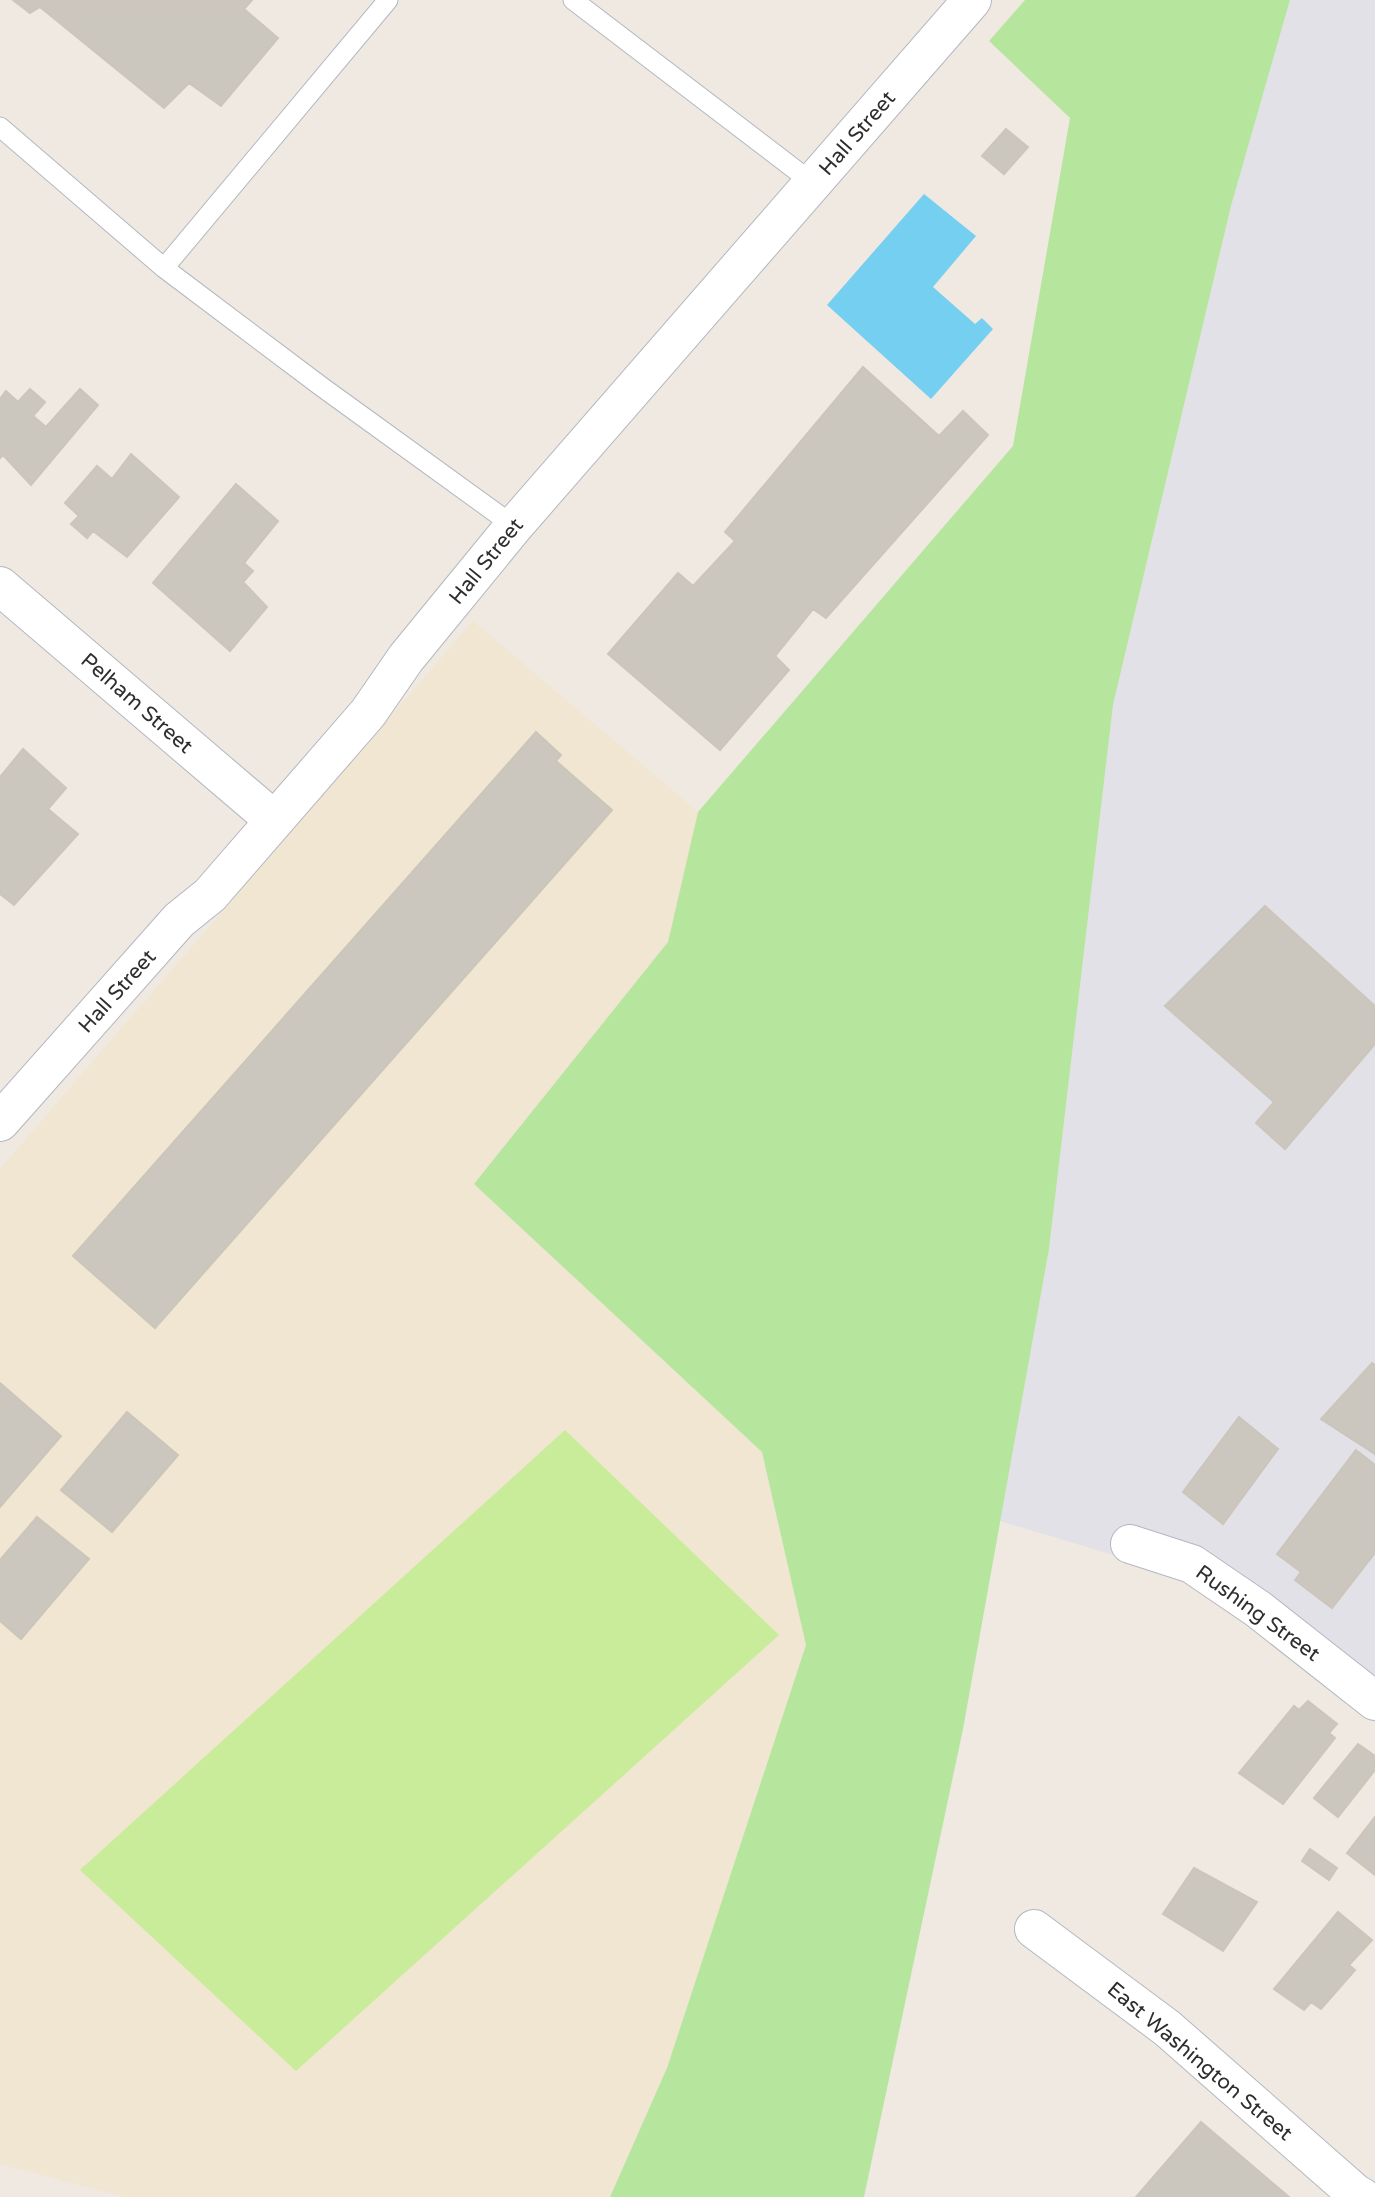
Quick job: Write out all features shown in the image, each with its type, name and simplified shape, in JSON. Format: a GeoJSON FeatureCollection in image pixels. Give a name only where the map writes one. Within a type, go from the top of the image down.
{"type":"FeatureCollection","features":[{"type":"Feature","properties":{"kind":"street","name":"Hall Street"},"geometry":{"type":"LineString","coordinates":[[0,1122],[179,920],[210,895],[368,713],[407,658],[514,526],[972,0]]}},
{"type":"Feature","properties":{"kind":"street","name":"Pelham Street"},"geometry":{"type":"LineString","coordinates":[[0,586],[274,820]]}},
{"type":"Feature","properties":{"kind":"street","name":"Rushing Street"},"geometry":{"type":"LineString","coordinates":[[1130,1544],[1192,1564],[1258,1609],[1375,1701]]}},
{"type":"Feature","properties":{"kind":"street","name":"East Washington Street"},"geometry":{"type":"LineString","coordinates":[[1034,1929],[1167,2028],[1354,2193],[1363,2197]]}},
{"type":"Feature","properties":{"kind":"lane"},"geometry":{"type":"LineString","coordinates":[[164,268],[388,0]]}},
{"type":"Feature","properties":{"kind":"lane"},"geometry":{"type":"LineString","coordinates":[[573,0],[814,184]]}},
{"type":"Feature","properties":{"kind":"lane"},"geometry":{"type":"LineString","coordinates":[[0,127],[164,268],[321,387],[514,526]]}},
{"type":"Feature","properties":{"kind":"shaded area"},"geometry":{"type":"Polygon","coordinates":[[[1290,0],[1375,0],[1375,1722],[1190,1578],[1000,1521],[1049,1249],[1113,705],[1231,206],[1290,0]]]}},
{"type":"Feature","properties":{"kind":"shaded area"},"geometry":{"type":"Polygon","coordinates":[[[473,621],[698,812],[668,942],[474,1184],[762,1452],[806,1645],[667,2068],[610,2197],[125,2197],[0,2164],[0,1169],[473,621]]]}},
{"type":"Feature","properties":{"kind":"green space"},"geometry":{"type":"Polygon","coordinates":[[[1025,0],[1290,0],[1231,206],[1113,705],[1049,1249],[963,1729],[864,2197],[610,2197],[667,2068],[806,1645],[762,1452],[474,1184],[668,942],[698,812],[1013,446],[1070,118],[989,41],[1025,0]]]}},
{"type":"Feature","properties":{"kind":"green space"},"geometry":{"type":"Polygon","coordinates":[[[565,1430],[779,1635],[296,2071],[80,1870],[565,1430]]]}},
{"type":"Feature","properties":{"kind":"water"},"geometry":{"type":"Polygon","coordinates":[[[924,194],[976,236],[933,287],[975,324],[982,318],[993,329],[931,399],[827,305],[924,194]]]}},
{"type":"Feature","properties":{"kind":"building"},"geometry":{"type":"Polygon","coordinates":[[[13,0],[252,0],[244,9],[278,38],[221,106],[189,83],[164,108],[40,7],[30,13],[13,0]]]}},
{"type":"Feature","properties":{"kind":"building"},"geometry":{"type":"Polygon","coordinates":[[[1006,129],[1028,147],[1004,174],[982,156],[1006,129]]]}},
{"type":"Feature","properties":{"kind":"building"},"geometry":{"type":"Polygon","coordinates":[[[863,367],[939,436],[963,411],[988,435],[826,618],[813,609],[775,656],[789,670],[720,750],[608,654],[678,573],[693,586],[735,541],[725,532],[863,367]]]}},
{"type":"Feature","properties":{"kind":"building"},"geometry":{"type":"Polygon","coordinates":[[[30,389],[45,402],[33,416],[46,427],[80,389],[98,405],[31,485],[3,455],[0,458],[0,399],[6,391],[18,402],[30,389]]]}},
{"type":"Feature","properties":{"kind":"building"},"geometry":{"type":"Polygon","coordinates":[[[131,454],[179,497],[127,557],[93,531],[87,538],[71,524],[79,516],[65,503],[97,466],[112,479],[131,454]]]}},
{"type":"Feature","properties":{"kind":"building"},"geometry":{"type":"Polygon","coordinates":[[[236,484],[278,521],[244,563],[253,571],[243,582],[267,607],[230,651],[153,583],[236,484]]]}},
{"type":"Feature","properties":{"kind":"building"},"geometry":{"type":"Polygon","coordinates":[[[536,732],[561,755],[556,761],[612,810],[155,1328],[73,1256],[536,732]]]}},
{"type":"Feature","properties":{"kind":"building"},"geometry":{"type":"Polygon","coordinates":[[[23,749],[66,788],[48,809],[78,834],[14,905],[0,894],[0,777],[23,749]]]}},
{"type":"Feature","properties":{"kind":"building"},"geometry":{"type":"Polygon","coordinates":[[[1265,906],[1375,1006],[1375,1044],[1285,1149],[1256,1123],[1274,1102],[1165,1006],[1265,906]]]}},
{"type":"Feature","properties":{"kind":"building"},"geometry":{"type":"Polygon","coordinates":[[[1372,1363],[1375,1365],[1375,1454],[1321,1419],[1372,1363]]]}},
{"type":"Feature","properties":{"kind":"building"},"geometry":{"type":"Polygon","coordinates":[[[0,1383],[61,1436],[0,1507],[0,1383]]]}},
{"type":"Feature","properties":{"kind":"building"},"geometry":{"type":"Polygon","coordinates":[[[127,1412],[178,1455],[112,1532],[61,1490],[127,1412]]]}},
{"type":"Feature","properties":{"kind":"building"},"geometry":{"type":"Polygon","coordinates":[[[1239,1417],[1278,1449],[1223,1524],[1183,1492],[1239,1417]]]}},
{"type":"Feature","properties":{"kind":"building"},"geometry":{"type":"Polygon","coordinates":[[[1356,1450],[1375,1465],[1375,1553],[1332,1608],[1295,1580],[1301,1572],[1277,1554],[1356,1450]]]}},
{"type":"Feature","properties":{"kind":"building"},"geometry":{"type":"Polygon","coordinates":[[[37,1517],[89,1559],[21,1639],[0,1621],[0,1560],[37,1517]]]}},
{"type":"Feature","properties":{"kind":"building"},"geometry":{"type":"Polygon","coordinates":[[[1308,1701],[1337,1724],[1329,1733],[1335,1738],[1283,1804],[1239,1773],[1294,1706],[1299,1710],[1308,1701]]]}},
{"type":"Feature","properties":{"kind":"building"},"geometry":{"type":"Polygon","coordinates":[[[1358,1744],[1375,1756],[1375,1770],[1338,1817],[1314,1798],[1358,1744]]]}},
{"type":"Feature","properties":{"kind":"building"},"geometry":{"type":"Polygon","coordinates":[[[1375,1817],[1375,1875],[1347,1853],[1375,1817]]]}},
{"type":"Feature","properties":{"kind":"building"},"geometry":{"type":"Polygon","coordinates":[[[1310,1849],[1337,1868],[1329,1880],[1302,1861],[1310,1849]]]}},
{"type":"Feature","properties":{"kind":"building"},"geometry":{"type":"Polygon","coordinates":[[[1194,1868],[1257,1902],[1223,1951],[1163,1914],[1194,1868]]]}},
{"type":"Feature","properties":{"kind":"building"},"geometry":{"type":"Polygon","coordinates":[[[1338,1912],[1372,1940],[1349,1965],[1355,1970],[1321,2009],[1311,2002],[1304,2010],[1274,1989],[1338,1912]]]}},
{"type":"Feature","properties":{"kind":"building"},"geometry":{"type":"Polygon","coordinates":[[[1201,2122],[1289,2197],[1136,2197],[1201,2122]]]}}]}
